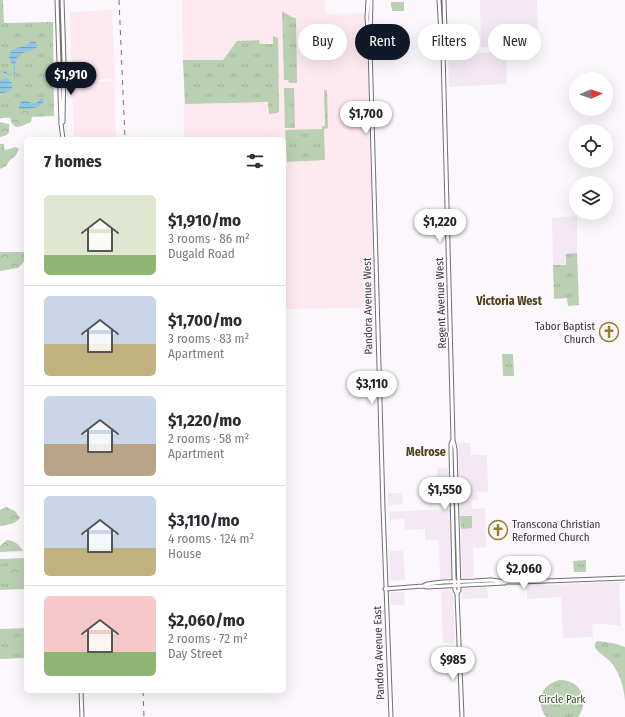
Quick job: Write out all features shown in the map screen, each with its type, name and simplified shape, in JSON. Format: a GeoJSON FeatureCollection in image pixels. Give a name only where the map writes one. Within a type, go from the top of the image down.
{"type":"FeatureCollection","features":[{"type":"Feature","properties":{"kind":"main road"},"geometry":{"type":"LineString","coordinates":[[57,0],[62,128]]}},
{"type":"Feature","properties":{"kind":"main road"},"geometry":{"type":"LineString","coordinates":[[62,0],[64,62],[62,137]]}},
{"type":"Feature","properties":{"kind":"main road","name":"Pandora Avenue West"},"geometry":{"type":"LineString","coordinates":[[367,24],[368,0]]}},
{"type":"Feature","properties":{"kind":"main road","name":"Pandora Avenue West"},"geometry":{"type":"LineString","coordinates":[[370,24],[371,0]]}},
{"type":"Feature","properties":{"kind":"main road","name":"Regent Avenue West"},"geometry":{"type":"LineString","coordinates":[[440,0],[441,24]]}},
{"type":"Feature","properties":{"kind":"main road","name":"Regent Avenue West"},"geometry":{"type":"LineString","coordinates":[[444,0],[445,24]]}},
{"type":"Feature","properties":{"kind":"main road"},"geometry":{"type":"LineString","coordinates":[[57,13],[63,13]]}},
{"type":"Feature","properties":{"kind":"main road","name":"Pandora Avenue West"},"geometry":{"type":"LineString","coordinates":[[370,60],[385,588]]}},
{"type":"Feature","properties":{"kind":"main road","name":"Regent Avenue West"},"geometry":{"type":"LineString","coordinates":[[443,60],[453,439],[451,450],[456,584],[459,590],[457,594],[462,717]]}},
{"type":"Feature","properties":{"kind":"main road"},"geometry":{"type":"LineString","coordinates":[[59,65],[64,62]]}},
{"type":"Feature","properties":{"kind":"main road"},"geometry":{"type":"LineString","coordinates":[[385,588],[427,587],[487,580],[507,582],[625,578]]}},
{"type":"Feature","properties":{"kind":"main road","name":"Pandora Avenue East"},"geometry":{"type":"LineString","coordinates":[[385,588],[391,717]]}},
{"type":"Feature","properties":{"kind":"main road"},"geometry":{"type":"LineString","coordinates":[[81,693],[82,717]]}},
{"type":"Feature","properties":{"kind":"shaded area"},"geometry":{"type":"Polygon","coordinates":[[[182,0],[325,0],[326,14],[366,13],[366,24],[355,24],[355,60],[367,60],[375,308],[286,309],[286,137],[184,137],[182,0]]]}},
{"type":"Feature","properties":{"kind":"shaded area"},"geometry":{"type":"Polygon","coordinates":[[[480,0],[537,0],[538,24],[488,24],[488,47],[481,47],[480,0]]]}},
{"type":"Feature","properties":{"kind":"shaded area"},"geometry":{"type":"Polygon","coordinates":[[[112,10],[115,79],[72,81],[70,12],[112,10]]]}},
{"type":"Feature","properties":{"kind":"shaded area"},"geometry":{"type":"Polygon","coordinates":[[[480,53],[488,53],[488,60],[506,60],[507,84],[449,87],[448,60],[480,60],[480,53]]]}},
{"type":"Feature","properties":{"kind":"shaded area"},"geometry":{"type":"Polygon","coordinates":[[[114,81],[116,137],[74,137],[72,83],[114,81]]]}},
{"type":"Feature","properties":{"kind":"shaded area"},"geometry":{"type":"Polygon","coordinates":[[[569,217],[569,220],[577,220],[577,253],[566,254],[566,265],[553,265],[552,218],[569,217]]]}},
{"type":"Feature","properties":{"kind":"shaded area"},"geometry":{"type":"Polygon","coordinates":[[[458,443],[470,443],[471,455],[487,455],[488,492],[477,492],[478,500],[472,501],[472,509],[485,508],[486,547],[474,548],[473,543],[474,577],[462,577],[458,443]]]}},
{"type":"Feature","properties":{"kind":"shaded area"},"geometry":{"type":"Polygon","coordinates":[[[437,468],[448,468],[450,501],[437,502],[437,468]]]}},
{"type":"Feature","properties":{"kind":"shaded area"},"geometry":{"type":"Polygon","coordinates":[[[436,491],[436,502],[424,503],[424,492],[436,491]]]}},
{"type":"Feature","properties":{"kind":"shaded area"},"geometry":{"type":"Polygon","coordinates":[[[388,493],[402,493],[403,504],[388,505],[388,493]]]}},
{"type":"Feature","properties":{"kind":"shaded area"},"geometry":{"type":"Polygon","coordinates":[[[450,509],[451,578],[440,579],[439,540],[425,540],[425,529],[405,530],[404,519],[389,520],[388,512],[450,509]]]}},
{"type":"Feature","properties":{"kind":"shaded area"},"geometry":{"type":"Polygon","coordinates":[[[389,551],[403,551],[405,580],[390,581],[389,551]]]}},
{"type":"Feature","properties":{"kind":"shaded area"},"geometry":{"type":"Polygon","coordinates":[[[619,582],[621,626],[592,624],[593,637],[563,638],[561,597],[527,599],[527,586],[619,582]]]}},
{"type":"Feature","properties":{"kind":"shaded area"},"geometry":{"type":"Polygon","coordinates":[[[487,587],[488,598],[462,599],[461,589],[487,587]]]}},
{"type":"Feature","properties":{"kind":"shaded area"},"geometry":{"type":"Polygon","coordinates":[[[441,590],[450,590],[453,592],[455,643],[443,643],[441,590]]]}},
{"type":"Feature","properties":{"kind":"shaded area"},"geometry":{"type":"Polygon","coordinates":[[[390,592],[404,592],[405,605],[391,605],[390,592]]]}},
{"type":"Feature","properties":{"kind":"green space"},"geometry":{"type":"Polygon","coordinates":[[[0,0],[3,0],[4,23],[53,22],[54,116],[0,119],[0,0]]]}},
{"type":"Feature","properties":{"kind":"green space"},"geometry":{"type":"Polygon","coordinates":[[[391,2],[404,2],[404,11],[392,11],[391,2]]]}},
{"type":"Feature","properties":{"kind":"green space"},"geometry":{"type":"Polygon","coordinates":[[[282,11],[296,18],[297,83],[289,83],[288,80],[284,80],[282,11]]]}},
{"type":"Feature","properties":{"kind":"green space"},"geometry":{"type":"Polygon","coordinates":[[[47,22],[52,23],[53,35],[50,36],[46,35],[43,31],[41,24],[46,24],[47,22]]]}},
{"type":"Feature","properties":{"kind":"green space"},"geometry":{"type":"Polygon","coordinates":[[[273,36],[278,38],[279,112],[269,114],[268,102],[185,104],[183,60],[223,60],[237,41],[259,40],[260,44],[273,44],[273,36]]]}},
{"type":"Feature","properties":{"kind":"green space"},"geometry":{"type":"Polygon","coordinates":[[[284,88],[294,88],[295,128],[285,128],[284,88]]]}},
{"type":"Feature","properties":{"kind":"green space"},"geometry":{"type":"Polygon","coordinates":[[[324,89],[327,91],[328,128],[324,129],[325,160],[287,162],[285,130],[322,129],[322,126],[325,126],[324,89]]]}},
{"type":"Feature","properties":{"kind":"green space"},"geometry":{"type":"Polygon","coordinates":[[[33,111],[31,122],[16,127],[11,122],[11,116],[12,112],[33,111]]]}},
{"type":"Feature","properties":{"kind":"green space"},"geometry":{"type":"Polygon","coordinates":[[[0,122],[9,124],[9,132],[7,135],[0,137],[0,122]]]}},
{"type":"Feature","properties":{"kind":"green space"},"geometry":{"type":"Polygon","coordinates":[[[0,144],[4,144],[4,148],[6,150],[16,147],[19,149],[16,155],[6,166],[0,169],[0,144]]]}},
{"type":"Feature","properties":{"kind":"green space"},"geometry":{"type":"Polygon","coordinates":[[[0,252],[24,252],[24,262],[18,268],[0,271],[0,252]]]}},
{"type":"Feature","properties":{"kind":"green space"},"geometry":{"type":"Polygon","coordinates":[[[577,253],[579,305],[568,306],[567,298],[554,299],[553,265],[566,265],[566,254],[577,253]]]}},
{"type":"Feature","properties":{"kind":"green space"},"geometry":{"type":"Polygon","coordinates":[[[502,354],[513,354],[514,376],[503,376],[502,354]]]}},
{"type":"Feature","properties":{"kind":"green space"},"geometry":{"type":"Polygon","coordinates":[[[6,507],[15,511],[20,518],[8,525],[0,526],[0,510],[6,507]]]}},
{"type":"Feature","properties":{"kind":"green space"},"geometry":{"type":"Polygon","coordinates":[[[460,516],[472,516],[472,528],[461,529],[460,516]]]}},
{"type":"Feature","properties":{"kind":"green space"},"geometry":{"type":"Polygon","coordinates":[[[7,540],[16,543],[23,551],[0,552],[0,546],[7,540]]]}},
{"type":"Feature","properties":{"kind":"green space"},"geometry":{"type":"Polygon","coordinates":[[[24,558],[24,589],[0,590],[0,559],[24,558]]]}},
{"type":"Feature","properties":{"kind":"green space"},"geometry":{"type":"Polygon","coordinates":[[[586,560],[586,572],[574,572],[573,561],[586,560]]]}},
{"type":"Feature","properties":{"kind":"green space"},"geometry":{"type":"Polygon","coordinates":[[[24,565],[24,575],[19,577],[7,577],[0,568],[2,566],[7,566],[12,568],[24,565]]]}},
{"type":"Feature","properties":{"kind":"green space"},"geometry":{"type":"Polygon","coordinates":[[[24,628],[24,658],[0,659],[0,629],[24,628]]]}},
{"type":"Feature","properties":{"kind":"green space"},"geometry":{"type":"Polygon","coordinates":[[[21,629],[24,629],[24,656],[22,656],[21,629]]]}},
{"type":"Feature","properties":{"kind":"green space"},"geometry":{"type":"Polygon","coordinates":[[[597,641],[613,643],[625,647],[625,701],[622,684],[618,674],[613,664],[596,649],[595,643],[597,641]]]}},
{"type":"Feature","properties":{"kind":"green space","name":"Circle Park"},"geometry":{"type":"Polygon","coordinates":[[[560,680],[573,684],[578,687],[581,692],[583,704],[582,711],[578,717],[546,717],[543,711],[541,700],[544,690],[548,685],[560,680]]]}},
{"type":"Feature","properties":{"kind":"water"},"geometry":{"type":"Polygon","coordinates":[[[32,41],[36,42],[37,47],[18,55],[15,64],[15,73],[22,76],[12,74],[8,76],[0,71],[4,71],[9,74],[14,73],[14,65],[9,57],[10,53],[14,49],[24,46],[32,41]]]}},
{"type":"Feature","properties":{"kind":"water"},"geometry":{"type":"Polygon","coordinates":[[[7,78],[12,83],[12,88],[7,92],[0,93],[0,80],[7,78]]]}},
{"type":"Feature","properties":{"kind":"water"},"geometry":{"type":"Polygon","coordinates":[[[41,98],[44,99],[42,104],[37,107],[31,109],[19,108],[22,101],[26,100],[34,104],[41,98]]]}},
{"type":"Feature","properties":{"kind":"railway"},"geometry":{"type":"LineString","coordinates":[[119,0],[125,137]]}},
{"type":"Feature","properties":{"kind":"railway"},"geometry":{"type":"LineString","coordinates":[[143,693],[144,717]]}},
{"type":"Feature","properties":{"kind":"place","name":"Tabor Baptist Church"},"geometry":{"type":"Point","coordinates":[609,332]}},
{"type":"Feature","properties":{"kind":"place","name":"Transcona Christian Reformed Church"},"geometry":{"type":"Point","coordinates":[498,530]}},
{"type":"Feature","properties":{"kind":"district","name":"Victoria West"},"geometry":{"type":"Point","coordinates":[509,301]}},
{"type":"Feature","properties":{"kind":"district","name":"Melrose"},"geometry":{"type":"Point","coordinates":[426,452]}}]}
